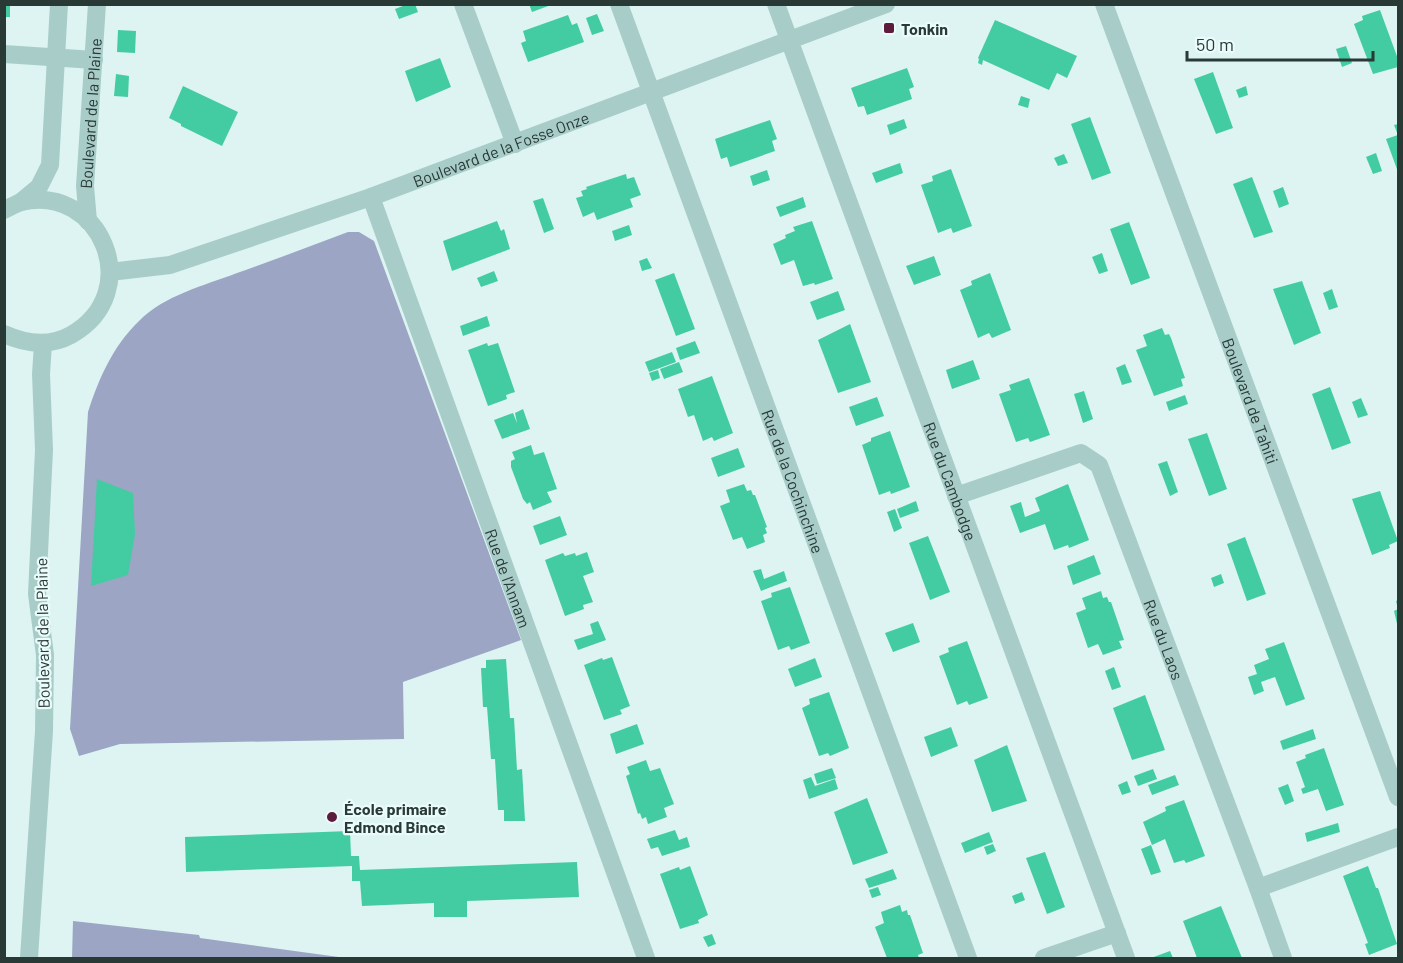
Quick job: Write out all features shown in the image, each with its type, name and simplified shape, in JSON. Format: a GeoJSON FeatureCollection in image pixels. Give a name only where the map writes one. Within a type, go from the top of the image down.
{"type":"FeatureCollection","features":[{"type":"Feature","properties":{"kind":"street"},"geometry":{"type":"LineString","coordinates":[[13,206],[39,187],[50,165],[59,4]]}},
{"type":"Feature","properties":{"kind":"street","name":"Boulevard de la Plaine"},"geometry":{"type":"LineString","coordinates":[[88,221],[85,186],[97,4]]}},
{"type":"Feature","properties":{"kind":"street"},"geometry":{"type":"LineString","coordinates":[[463,4],[515,144]]}},
{"type":"Feature","properties":{"kind":"street","name":"Rue de la Cochinchine"},"geometry":{"type":"LineString","coordinates":[[619,4],[968,958]]}},
{"type":"Feature","properties":{"kind":"street","name":"Rue du Cambodge"},"geometry":{"type":"LineString","coordinates":[[776,4],[1126,958]]}},
{"type":"Feature","properties":{"kind":"street","name":"Boulevard de la Fosse Onze"},"geometry":{"type":"LineString","coordinates":[[110,272],[170,265],[371,197],[886,4]]}},
{"type":"Feature","properties":{"kind":"street","name":"Boulevard de Tahiti"},"geometry":{"type":"LineString","coordinates":[[1104,4],[1398,797]]}},
{"type":"Feature","properties":{"kind":"street"},"geometry":{"type":"LineString","coordinates":[[4,54],[94,60]]}},
{"type":"Feature","properties":{"kind":"street","name":"Rue de l'Annam"},"geometry":{"type":"LineString","coordinates":[[371,197],[646,958]]}},
{"type":"Feature","properties":{"kind":"street"},"geometry":{"type":"LineString","coordinates":[[4,334],[19,341],[43,344],[64,339],[82,329],[97,313],[107,294],[110,272],[108,253],[100,236],[88,221],[69,207],[45,201],[13,206]]}},
{"type":"Feature","properties":{"kind":"street","name":"Boulevard de la Plaine"},"geometry":{"type":"LineString","coordinates":[[29,958],[44,720],[45,655],[37,594],[44,450],[41,374],[43,344]]}},
{"type":"Feature","properties":{"kind":"street","name":"Rue du Laos"},"geometry":{"type":"LineString","coordinates":[[956,496],[1081,453],[1099,465],[1283,958]]}},
{"type":"Feature","properties":{"kind":"street"},"geometry":{"type":"LineString","coordinates":[[1258,888],[1398,837]]}},
{"type":"Feature","properties":{"kind":"street"},"geometry":{"type":"LineString","coordinates":[[1044,958],[1117,933]]}},
{"type":"Feature","properties":{"kind":"shaded area"},"geometry":{"type":"Polygon","coordinates":[[[348,232],[359,232],[374,241],[521,640],[403,682],[404,739],[120,744],[79,756],[70,729],[88,412],[108,363],[130,331],[160,304],[198,287],[348,232]]]}},
{"type":"Feature","properties":{"kind":"shaded area"},"geometry":{"type":"Polygon","coordinates":[[[73,921],[199,935],[200,938],[346,958],[72,958],[73,921]]]}},
{"type":"Feature","properties":{"kind":"building"},"geometry":{"type":"Polygon","coordinates":[[[4,4],[10,4],[10,17],[4,17],[4,4]]]}},
{"type":"Feature","properties":{"kind":"building"},"geometry":{"type":"Polygon","coordinates":[[[415,4],[418,12],[399,19],[395,9],[415,4]]]}},
{"type":"Feature","properties":{"kind":"building"},"geometry":{"type":"Polygon","coordinates":[[[529,4],[551,4],[551,5],[532,12],[529,4]]]}},
{"type":"Feature","properties":{"kind":"building"},"geometry":{"type":"Polygon","coordinates":[[[1380,10],[1398,59],[1398,67],[1373,74],[1354,24],[1363,20],[1362,16],[1380,10]]]}},
{"type":"Feature","properties":{"kind":"building"},"geometry":{"type":"Polygon","coordinates":[[[597,14],[604,31],[592,35],[586,18],[597,14]]]}},
{"type":"Feature","properties":{"kind":"building"},"geometry":{"type":"Polygon","coordinates":[[[568,15],[572,25],[577,23],[584,42],[528,62],[521,43],[526,41],[523,31],[568,15]]]}},
{"type":"Feature","properties":{"kind":"building"},"geometry":{"type":"Polygon","coordinates":[[[995,20],[1077,56],[1067,78],[1057,73],[1049,90],[983,60],[982,65],[978,63],[978,58],[995,20]]]}},
{"type":"Feature","properties":{"kind":"building"},"geometry":{"type":"Polygon","coordinates":[[[118,30],[136,31],[135,53],[117,52],[118,30]]]}},
{"type":"Feature","properties":{"kind":"building"},"geometry":{"type":"Polygon","coordinates":[[[1346,46],[1352,63],[1342,67],[1336,49],[1346,46]]]}},
{"type":"Feature","properties":{"kind":"building"},"geometry":{"type":"Polygon","coordinates":[[[440,58],[451,87],[416,102],[405,71],[440,58]]]}},
{"type":"Feature","properties":{"kind":"building"},"geometry":{"type":"Polygon","coordinates":[[[907,68],[914,87],[909,89],[912,99],[867,115],[864,106],[858,107],[851,88],[907,68]]]}},
{"type":"Feature","properties":{"kind":"building"},"geometry":{"type":"Polygon","coordinates":[[[1213,72],[1233,128],[1216,134],[1194,79],[1213,72]]]}},
{"type":"Feature","properties":{"kind":"building"},"geometry":{"type":"Polygon","coordinates":[[[116,74],[129,76],[128,97],[114,96],[116,74]]]}},
{"type":"Feature","properties":{"kind":"building"},"geometry":{"type":"Polygon","coordinates":[[[183,86],[238,112],[222,146],[169,118],[183,86]]]}},
{"type":"Feature","properties":{"kind":"building"},"geometry":{"type":"Polygon","coordinates":[[[1246,86],[1248,95],[1239,98],[1236,90],[1246,86]]]}},
{"type":"Feature","properties":{"kind":"building"},"geometry":{"type":"Polygon","coordinates":[[[1021,96],[1030,99],[1028,108],[1018,105],[1021,96]]]}},
{"type":"Feature","properties":{"kind":"building"},"geometry":{"type":"Polygon","coordinates":[[[1090,117],[1111,173],[1092,180],[1071,124],[1090,117]]]}},
{"type":"Feature","properties":{"kind":"building"},"geometry":{"type":"Polygon","coordinates":[[[904,119],[907,128],[890,135],[887,125],[904,119]]]}},
{"type":"Feature","properties":{"kind":"building"},"geometry":{"type":"Polygon","coordinates":[[[770,120],[777,139],[772,141],[775,151],[730,167],[727,157],[721,159],[715,139],[770,120]]]}},
{"type":"Feature","properties":{"kind":"building"},"geometry":{"type":"Polygon","coordinates":[[[1398,135],[1398,172],[1386,139],[1398,135]]]}},
{"type":"Feature","properties":{"kind":"building"},"geometry":{"type":"Polygon","coordinates":[[[1376,153],[1382,171],[1373,174],[1366,157],[1376,153]]]}},
{"type":"Feature","properties":{"kind":"building"},"geometry":{"type":"Polygon","coordinates":[[[1064,154],[1068,163],[1058,166],[1054,158],[1064,154]]]}},
{"type":"Feature","properties":{"kind":"building"},"geometry":{"type":"Polygon","coordinates":[[[900,163],[903,173],[876,183],[872,173],[900,163]]]}},
{"type":"Feature","properties":{"kind":"building"},"geometry":{"type":"Polygon","coordinates":[[[951,169],[972,226],[953,233],[951,228],[938,233],[921,185],[933,181],[932,176],[951,169]]]}},
{"type":"Feature","properties":{"kind":"building"},"geometry":{"type":"Polygon","coordinates":[[[767,170],[770,180],[753,186],[750,176],[767,170]]]}},
{"type":"Feature","properties":{"kind":"building"},"geometry":{"type":"Polygon","coordinates":[[[626,174],[627,179],[634,177],[641,195],[630,199],[633,207],[597,220],[594,212],[583,217],[576,198],[583,196],[581,191],[587,189],[586,187],[626,174]]]}},
{"type":"Feature","properties":{"kind":"building"},"geometry":{"type":"Polygon","coordinates":[[[1252,177],[1273,232],[1254,238],[1233,184],[1252,177]]]}},
{"type":"Feature","properties":{"kind":"building"},"geometry":{"type":"Polygon","coordinates":[[[1283,187],[1289,204],[1279,208],[1273,191],[1283,187]]]}},
{"type":"Feature","properties":{"kind":"building"},"geometry":{"type":"Polygon","coordinates":[[[803,197],[806,207],[780,217],[776,207],[803,197]]]}},
{"type":"Feature","properties":{"kind":"building"},"geometry":{"type":"Polygon","coordinates":[[[543,198],[554,229],[544,233],[533,201],[543,198]]]}},
{"type":"Feature","properties":{"kind":"building"},"geometry":{"type":"Polygon","coordinates":[[[497,221],[501,231],[504,229],[510,249],[452,271],[443,241],[497,221]]]}},
{"type":"Feature","properties":{"kind":"building"},"geometry":{"type":"Polygon","coordinates":[[[812,221],[833,279],[803,286],[794,260],[781,265],[773,244],[795,231],[793,227],[812,221]]]}},
{"type":"Feature","properties":{"kind":"building"},"geometry":{"type":"Polygon","coordinates":[[[1129,222],[1150,278],[1131,285],[1110,229],[1129,222]]]}},
{"type":"Feature","properties":{"kind":"building"},"geometry":{"type":"Polygon","coordinates":[[[629,225],[632,235],[615,241],[612,231],[629,225]]]}},
{"type":"Feature","properties":{"kind":"building"},"geometry":{"type":"Polygon","coordinates":[[[1102,253],[1108,271],[1099,274],[1092,257],[1102,253]]]}},
{"type":"Feature","properties":{"kind":"building"},"geometry":{"type":"Polygon","coordinates":[[[934,256],[941,275],[914,285],[906,266],[934,256]]]}},
{"type":"Feature","properties":{"kind":"building"},"geometry":{"type":"Polygon","coordinates":[[[647,258],[652,268],[642,271],[639,261],[647,258]]]}},
{"type":"Feature","properties":{"kind":"building"},"geometry":{"type":"Polygon","coordinates":[[[494,271],[498,281],[481,287],[477,278],[494,271]]]}},
{"type":"Feature","properties":{"kind":"building"},"geometry":{"type":"Polygon","coordinates":[[[674,273],[695,329],[676,336],[655,280],[674,273]]]}},
{"type":"Feature","properties":{"kind":"building"},"geometry":{"type":"Polygon","coordinates":[[[990,273],[1011,330],[992,338],[989,333],[978,338],[960,290],[972,285],[971,281],[990,273]]]}},
{"type":"Feature","properties":{"kind":"building"},"geometry":{"type":"Polygon","coordinates":[[[1302,281],[1321,333],[1294,345],[1273,289],[1302,281]]]}},
{"type":"Feature","properties":{"kind":"building"},"geometry":{"type":"Polygon","coordinates":[[[1332,289],[1338,307],[1329,310],[1323,293],[1332,289]]]}},
{"type":"Feature","properties":{"kind":"building"},"geometry":{"type":"Polygon","coordinates":[[[838,291],[845,310],[817,320],[810,302],[838,291]]]}},
{"type":"Feature","properties":{"kind":"building"},"geometry":{"type":"Polygon","coordinates":[[[487,316],[490,326],[463,336],[460,326],[487,316]]]}},
{"type":"Feature","properties":{"kind":"building"},"geometry":{"type":"Polygon","coordinates":[[[850,324],[871,382],[838,393],[818,340],[850,324]]]}},
{"type":"Feature","properties":{"kind":"building"},"geometry":{"type":"Polygon","coordinates":[[[1162,328],[1165,335],[1169,334],[1171,338],[1185,378],[1181,379],[1183,386],[1154,396],[1136,350],[1147,346],[1143,335],[1162,328]]]}},
{"type":"Feature","properties":{"kind":"building"},"geometry":{"type":"Polygon","coordinates":[[[695,341],[700,353],[680,360],[676,348],[695,341]]]}},
{"type":"Feature","properties":{"kind":"building"},"geometry":{"type":"Polygon","coordinates":[[[487,343],[488,346],[498,343],[515,392],[506,395],[507,399],[488,406],[468,350],[487,343]]]}},
{"type":"Feature","properties":{"kind":"building"},"geometry":{"type":"Polygon","coordinates":[[[672,352],[676,362],[649,372],[645,362],[672,352]]]}},
{"type":"Feature","properties":{"kind":"building"},"geometry":{"type":"Polygon","coordinates":[[[973,360],[980,379],[952,389],[946,370],[973,360]]]}},
{"type":"Feature","properties":{"kind":"building"},"geometry":{"type":"Polygon","coordinates":[[[679,362],[683,372],[664,379],[660,369],[679,362]]]}},
{"type":"Feature","properties":{"kind":"building"},"geometry":{"type":"Polygon","coordinates":[[[1125,364],[1132,382],[1122,385],[1116,368],[1125,364]]]}},
{"type":"Feature","properties":{"kind":"building"},"geometry":{"type":"Polygon","coordinates":[[[658,370],[660,378],[652,381],[649,373],[658,370]]]}},
{"type":"Feature","properties":{"kind":"building"},"geometry":{"type":"Polygon","coordinates":[[[712,376],[733,433],[714,441],[712,437],[703,441],[694,415],[688,417],[678,389],[712,376]]]}},
{"type":"Feature","properties":{"kind":"building"},"geometry":{"type":"Polygon","coordinates":[[[1029,378],[1050,435],[1030,442],[1028,438],[1016,442],[999,394],[1011,390],[1009,385],[1029,378]]]}},
{"type":"Feature","properties":{"kind":"building"},"geometry":{"type":"Polygon","coordinates":[[[1330,387],[1351,443],[1332,450],[1312,394],[1330,387]]]}},
{"type":"Feature","properties":{"kind":"building"},"geometry":{"type":"Polygon","coordinates":[[[1084,391],[1093,419],[1083,423],[1074,394],[1084,391]]]}},
{"type":"Feature","properties":{"kind":"building"},"geometry":{"type":"Polygon","coordinates":[[[1185,395],[1188,404],[1169,411],[1166,402],[1185,395]]]}},
{"type":"Feature","properties":{"kind":"building"},"geometry":{"type":"Polygon","coordinates":[[[877,397],[884,416],[856,426],[849,407],[877,397]]]}},
{"type":"Feature","properties":{"kind":"building"},"geometry":{"type":"Polygon","coordinates":[[[1361,398],[1368,415],[1358,418],[1352,402],[1361,398]]]}},
{"type":"Feature","properties":{"kind":"building"},"geometry":{"type":"Polygon","coordinates":[[[523,409],[530,429],[502,439],[494,420],[513,413],[517,423],[515,413],[523,409]]]}},
{"type":"Feature","properties":{"kind":"building"},"geometry":{"type":"Polygon","coordinates":[[[890,431],[910,487],[891,494],[890,491],[879,495],[862,445],[871,441],[871,438],[890,431]]]}},
{"type":"Feature","properties":{"kind":"building"},"geometry":{"type":"Polygon","coordinates":[[[1207,433],[1227,489],[1209,496],[1188,439],[1207,433]]]}},
{"type":"Feature","properties":{"kind":"building"},"geometry":{"type":"Polygon","coordinates":[[[531,445],[534,455],[544,452],[557,489],[547,492],[552,502],[533,510],[530,502],[527,504],[523,499],[511,467],[511,461],[515,459],[512,452],[531,445]]]}},
{"type":"Feature","properties":{"kind":"building"},"geometry":{"type":"Polygon","coordinates":[[[738,448],[745,467],[718,477],[711,458],[738,448]]]}},
{"type":"Feature","properties":{"kind":"building"},"geometry":{"type":"Polygon","coordinates":[[[1167,461],[1178,492],[1170,496],[1158,464],[1167,461]]]}},
{"type":"Feature","properties":{"kind":"building"},"geometry":{"type":"Polygon","coordinates":[[[97,479],[133,493],[135,534],[128,575],[91,586],[97,479]]]}},
{"type":"Feature","properties":{"kind":"building"},"geometry":{"type":"Polygon","coordinates":[[[744,484],[747,491],[751,490],[755,495],[767,527],[765,528],[767,533],[763,535],[765,542],[747,549],[742,537],[733,540],[720,506],[730,502],[726,490],[744,484]]]}},
{"type":"Feature","properties":{"kind":"building"},"geometry":{"type":"Polygon","coordinates":[[[1068,484],[1089,540],[1069,548],[1068,545],[1054,550],[1045,524],[1020,533],[1010,506],[1021,502],[1025,517],[1040,511],[1035,498],[1068,484]]]}},
{"type":"Feature","properties":{"kind":"building"},"geometry":{"type":"Polygon","coordinates":[[[1380,491],[1398,541],[1389,545],[1390,548],[1372,555],[1352,499],[1380,491]]]}},
{"type":"Feature","properties":{"kind":"building"},"geometry":{"type":"Polygon","coordinates":[[[916,501],[919,511],[900,518],[897,509],[916,501]]]}},
{"type":"Feature","properties":{"kind":"building"},"geometry":{"type":"Polygon","coordinates":[[[895,509],[902,528],[894,532],[887,512],[895,509]]]}},
{"type":"Feature","properties":{"kind":"building"},"geometry":{"type":"Polygon","coordinates":[[[560,516],[567,535],[540,545],[533,526],[560,516]]]}},
{"type":"Feature","properties":{"kind":"building"},"geometry":{"type":"Polygon","coordinates":[[[928,536],[950,592],[930,600],[909,543],[928,536]]]}},
{"type":"Feature","properties":{"kind":"building"},"geometry":{"type":"Polygon","coordinates":[[[1245,537],[1266,594],[1247,601],[1227,544],[1245,537]]]}},
{"type":"Feature","properties":{"kind":"building"},"geometry":{"type":"Polygon","coordinates":[[[587,552],[594,572],[583,576],[593,602],[583,605],[584,609],[565,616],[545,560],[563,553],[565,556],[575,553],[576,556],[587,552]]]}},
{"type":"Feature","properties":{"kind":"building"},"geometry":{"type":"Polygon","coordinates":[[[1094,555],[1101,574],[1073,585],[1067,566],[1094,555]]]}},
{"type":"Feature","properties":{"kind":"building"},"geometry":{"type":"Polygon","coordinates":[[[761,569],[764,579],[784,571],[787,581],[761,591],[753,571],[761,569]]]}},
{"type":"Feature","properties":{"kind":"building"},"geometry":{"type":"Polygon","coordinates":[[[1221,574],[1224,583],[1214,587],[1211,578],[1221,574]]]}},
{"type":"Feature","properties":{"kind":"building"},"geometry":{"type":"Polygon","coordinates":[[[790,587],[810,643],[791,650],[789,646],[778,650],[761,601],[772,597],[771,593],[790,587]]]}},
{"type":"Feature","properties":{"kind":"building"},"geometry":{"type":"Polygon","coordinates":[[[1101,591],[1103,598],[1107,597],[1111,602],[1124,640],[1119,641],[1122,648],[1103,655],[1098,644],[1088,648],[1076,613],[1086,609],[1082,598],[1101,591]]]}},
{"type":"Feature","properties":{"kind":"building"},"geometry":{"type":"Polygon","coordinates":[[[1398,609],[1398,628],[1394,611],[1398,609]]]}},
{"type":"Feature","properties":{"kind":"building"},"geometry":{"type":"Polygon","coordinates":[[[598,621],[606,640],[578,650],[574,640],[593,634],[590,624],[598,621]]]}},
{"type":"Feature","properties":{"kind":"building"},"geometry":{"type":"Polygon","coordinates":[[[913,623],[920,642],[893,652],[885,633],[913,623]]]}},
{"type":"Feature","properties":{"kind":"building"},"geometry":{"type":"Polygon","coordinates":[[[967,641],[988,698],[969,705],[967,701],[957,705],[939,656],[949,652],[948,648],[967,641]]]}},
{"type":"Feature","properties":{"kind":"building"},"geometry":{"type":"Polygon","coordinates":[[[1284,642],[1305,699],[1286,706],[1275,677],[1261,682],[1264,691],[1254,695],[1248,677],[1257,674],[1254,665],[1269,659],[1265,649],[1284,642]]]}},
{"type":"Feature","properties":{"kind":"building"},"geometry":{"type":"Polygon","coordinates":[[[612,657],[630,706],[620,710],[622,714],[604,720],[584,665],[612,657]]]}},
{"type":"Feature","properties":{"kind":"building"},"geometry":{"type":"Polygon","coordinates":[[[815,658],[822,677],[795,687],[788,669],[815,658]]]}},
{"type":"Feature","properties":{"kind":"building"},"geometry":{"type":"Polygon","coordinates":[[[506,659],[510,718],[514,718],[517,770],[522,769],[525,821],[504,821],[504,810],[498,810],[495,759],[491,759],[487,707],[483,707],[481,668],[486,668],[486,660],[506,659]]]}},
{"type":"Feature","properties":{"kind":"building"},"geometry":{"type":"Polygon","coordinates":[[[1114,667],[1121,687],[1112,690],[1105,671],[1114,667]]]}},
{"type":"Feature","properties":{"kind":"building"},"geometry":{"type":"Polygon","coordinates":[[[829,692],[849,748],[830,756],[828,753],[819,756],[802,708],[810,704],[809,699],[829,692]]]}},
{"type":"Feature","properties":{"kind":"building"},"geometry":{"type":"Polygon","coordinates":[[[1145,695],[1165,750],[1132,760],[1113,708],[1145,695]]]}},
{"type":"Feature","properties":{"kind":"building"},"geometry":{"type":"Polygon","coordinates":[[[637,724],[644,744],[616,754],[610,734],[637,724]]]}},
{"type":"Feature","properties":{"kind":"building"},"geometry":{"type":"Polygon","coordinates":[[[951,727],[958,746],[931,757],[924,737],[951,727]]]}},
{"type":"Feature","properties":{"kind":"building"},"geometry":{"type":"Polygon","coordinates":[[[1313,729],[1316,739],[1283,750],[1280,741],[1313,729]]]}},
{"type":"Feature","properties":{"kind":"building"},"geometry":{"type":"Polygon","coordinates":[[[1007,745],[1027,801],[992,812],[974,760],[1007,745]]]}},
{"type":"Feature","properties":{"kind":"building"},"geometry":{"type":"Polygon","coordinates":[[[1324,748],[1344,805],[1326,811],[1318,789],[1303,794],[1301,789],[1305,787],[1296,762],[1306,758],[1305,755],[1324,748]]]}},
{"type":"Feature","properties":{"kind":"building"},"geometry":{"type":"Polygon","coordinates":[[[646,760],[650,771],[660,768],[674,804],[664,808],[667,817],[648,824],[646,817],[642,819],[640,813],[638,814],[626,776],[630,774],[627,767],[646,760]]]}},
{"type":"Feature","properties":{"kind":"building"},"geometry":{"type":"Polygon","coordinates":[[[832,768],[836,778],[817,784],[814,774],[832,768]]]}},
{"type":"Feature","properties":{"kind":"building"},"geometry":{"type":"Polygon","coordinates":[[[1153,769],[1157,779],[1138,786],[1134,776],[1153,769]]]}},
{"type":"Feature","properties":{"kind":"building"},"geometry":{"type":"Polygon","coordinates":[[[1175,775],[1179,785],[1152,795],[1148,785],[1175,775]]]}},
{"type":"Feature","properties":{"kind":"building"},"geometry":{"type":"Polygon","coordinates":[[[811,777],[815,786],[835,779],[838,789],[809,799],[803,780],[811,777]]]}},
{"type":"Feature","properties":{"kind":"building"},"geometry":{"type":"Polygon","coordinates":[[[1127,781],[1131,792],[1122,795],[1118,785],[1127,781]]]}},
{"type":"Feature","properties":{"kind":"building"},"geometry":{"type":"Polygon","coordinates":[[[1288,784],[1294,801],[1285,805],[1278,788],[1288,784]]]}},
{"type":"Feature","properties":{"kind":"building"},"geometry":{"type":"Polygon","coordinates":[[[867,798],[888,853],[853,865],[834,812],[867,798]]]}},
{"type":"Feature","properties":{"kind":"building"},"geometry":{"type":"Polygon","coordinates":[[[1184,800],[1205,856],[1186,863],[1184,860],[1174,863],[1165,839],[1152,845],[1143,822],[1166,811],[1165,807],[1184,800]]]}},
{"type":"Feature","properties":{"kind":"building"},"geometry":{"type":"Polygon","coordinates":[[[1338,823],[1340,832],[1307,842],[1305,833],[1338,823]]]}},
{"type":"Feature","properties":{"kind":"building"},"geometry":{"type":"Polygon","coordinates":[[[675,830],[679,840],[687,837],[690,847],[662,856],[658,847],[651,849],[647,839],[675,830]]]}},
{"type":"Feature","properties":{"kind":"building"},"geometry":{"type":"Polygon","coordinates":[[[350,831],[351,856],[359,856],[360,870],[577,862],[579,897],[467,901],[467,917],[434,917],[434,903],[362,906],[360,881],[352,881],[352,866],[186,872],[185,837],[350,831]]]}},
{"type":"Feature","properties":{"kind":"building"},"geometry":{"type":"Polygon","coordinates":[[[989,832],[993,842],[965,853],[961,843],[989,832]]]}},
{"type":"Feature","properties":{"kind":"building"},"geometry":{"type":"Polygon","coordinates":[[[993,844],[996,851],[987,855],[984,847],[993,844]]]}},
{"type":"Feature","properties":{"kind":"building"},"geometry":{"type":"Polygon","coordinates":[[[1151,845],[1161,872],[1151,875],[1141,849],[1151,845]]]}},
{"type":"Feature","properties":{"kind":"building"},"geometry":{"type":"Polygon","coordinates":[[[1045,852],[1065,907],[1047,914],[1026,858],[1045,852]]]}},
{"type":"Feature","properties":{"kind":"building"},"geometry":{"type":"Polygon","coordinates":[[[690,866],[708,915],[698,920],[699,923],[680,929],[660,874],[679,867],[680,870],[690,866]]]}},
{"type":"Feature","properties":{"kind":"building"},"geometry":{"type":"Polygon","coordinates":[[[1368,866],[1397,944],[1369,955],[1365,944],[1368,943],[1343,876],[1368,866]]]}},
{"type":"Feature","properties":{"kind":"building"},"geometry":{"type":"Polygon","coordinates":[[[893,869],[897,879],[869,888],[865,879],[893,869]]]}},
{"type":"Feature","properties":{"kind":"building"},"geometry":{"type":"Polygon","coordinates":[[[878,887],[881,895],[872,898],[869,890],[878,887]]]}},
{"type":"Feature","properties":{"kind":"building"},"geometry":{"type":"Polygon","coordinates":[[[1022,892],[1025,900],[1015,904],[1012,896],[1022,892]]]}},
{"type":"Feature","properties":{"kind":"building"},"geometry":{"type":"Polygon","coordinates":[[[900,905],[902,912],[907,910],[910,915],[923,953],[918,955],[919,958],[887,958],[875,927],[884,923],[881,912],[900,905]]]}},
{"type":"Feature","properties":{"kind":"building"},"geometry":{"type":"Polygon","coordinates":[[[1221,906],[1242,958],[1197,958],[1183,921],[1221,906]]]}},
{"type":"Feature","properties":{"kind":"building"},"geometry":{"type":"Polygon","coordinates":[[[712,934],[716,944],[708,947],[703,937],[712,934]]]}},
{"type":"Feature","properties":{"kind":"building"},"geometry":{"type":"Polygon","coordinates":[[[1170,951],[1173,958],[1151,958],[1170,951]]]}},
{"type":"Feature","properties":{"kind":"place","name":"Tonkin"},"geometry":{"type":"Point","coordinates":[889,28]}},
{"type":"Feature","properties":{"kind":"place","name":"École primaire Edmond Bince"},"geometry":{"type":"Point","coordinates":[332,817]}}]}
